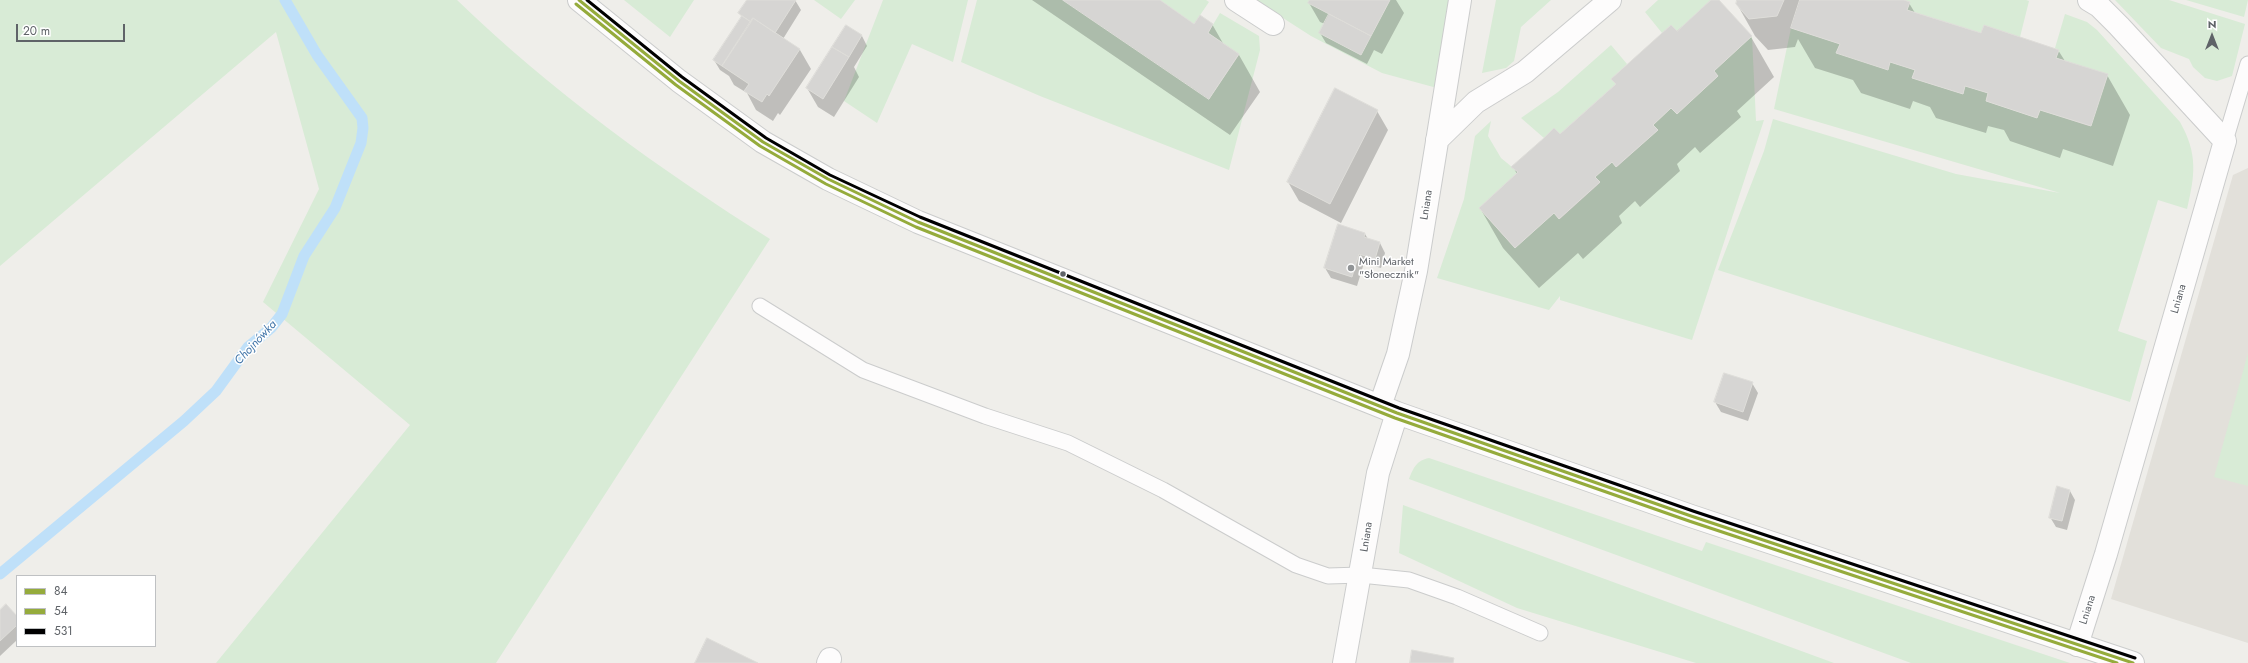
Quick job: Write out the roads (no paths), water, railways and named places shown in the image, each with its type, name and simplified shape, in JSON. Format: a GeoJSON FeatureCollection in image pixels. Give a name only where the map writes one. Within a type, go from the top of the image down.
{"type":"FeatureCollection","features":[{"type":"Feature","properties":{"kind":"street"},"geometry":{"type":"LineString","coordinates":[[579,0],[679,81],[729,119],[794,161],[912,219],[985,250],[1389,409],[1691,516],[2133,663]]}},
{"type":"Feature","properties":{"kind":"street"},"geometry":{"type":"LineString","coordinates":[[1236,0],[1273,24]]}},
{"type":"Feature","properties":{"kind":"street","name":"Lniana"},"geometry":{"type":"LineString","coordinates":[[1344,663],[1361,575],[1398,354],[1414,279],[1460,0]]}},
{"type":"Feature","properties":{"kind":"street"},"geometry":{"type":"LineString","coordinates":[[1437,140],[1476,102],[1525,72],[1610,0]]}},
{"type":"Feature","properties":{"kind":"street"},"geometry":{"type":"LineString","coordinates":[[2089,0],[2099,6],[2119,26],[2225,141]]}},
{"type":"Feature","properties":{"kind":"street","name":"Lniana"},"geometry":{"type":"LineString","coordinates":[[2077,645],[2106,554],[2225,141]]}},
{"type":"Feature","properties":{"kind":"lane"},"geometry":{"type":"LineString","coordinates":[[2225,141],[2248,64]]}},
{"type":"Feature","properties":{"kind":"lane"},"geometry":{"type":"LineString","coordinates":[[760,306],[863,370],[985,416],[1068,443],[1163,490],[1296,566],[1328,576],[1361,575],[1409,580],[1457,597],[1540,633]]}},
{"type":"Feature","properties":{"kind":"waterway","name":"Chojnówka"},"geometry":{"type":"LineString","coordinates":[[0,574],[184,421],[216,391],[248,347],[271,328],[282,314],[304,256],[335,208],[361,143],[363,128],[362,118],[317,55],[285,0]]}},
{"type":"Feature","properties":{"kind":"place","name":"Mini Market \"Słonecznik\""},"geometry":{"type":"Point","coordinates":[1351,268]}}]}
